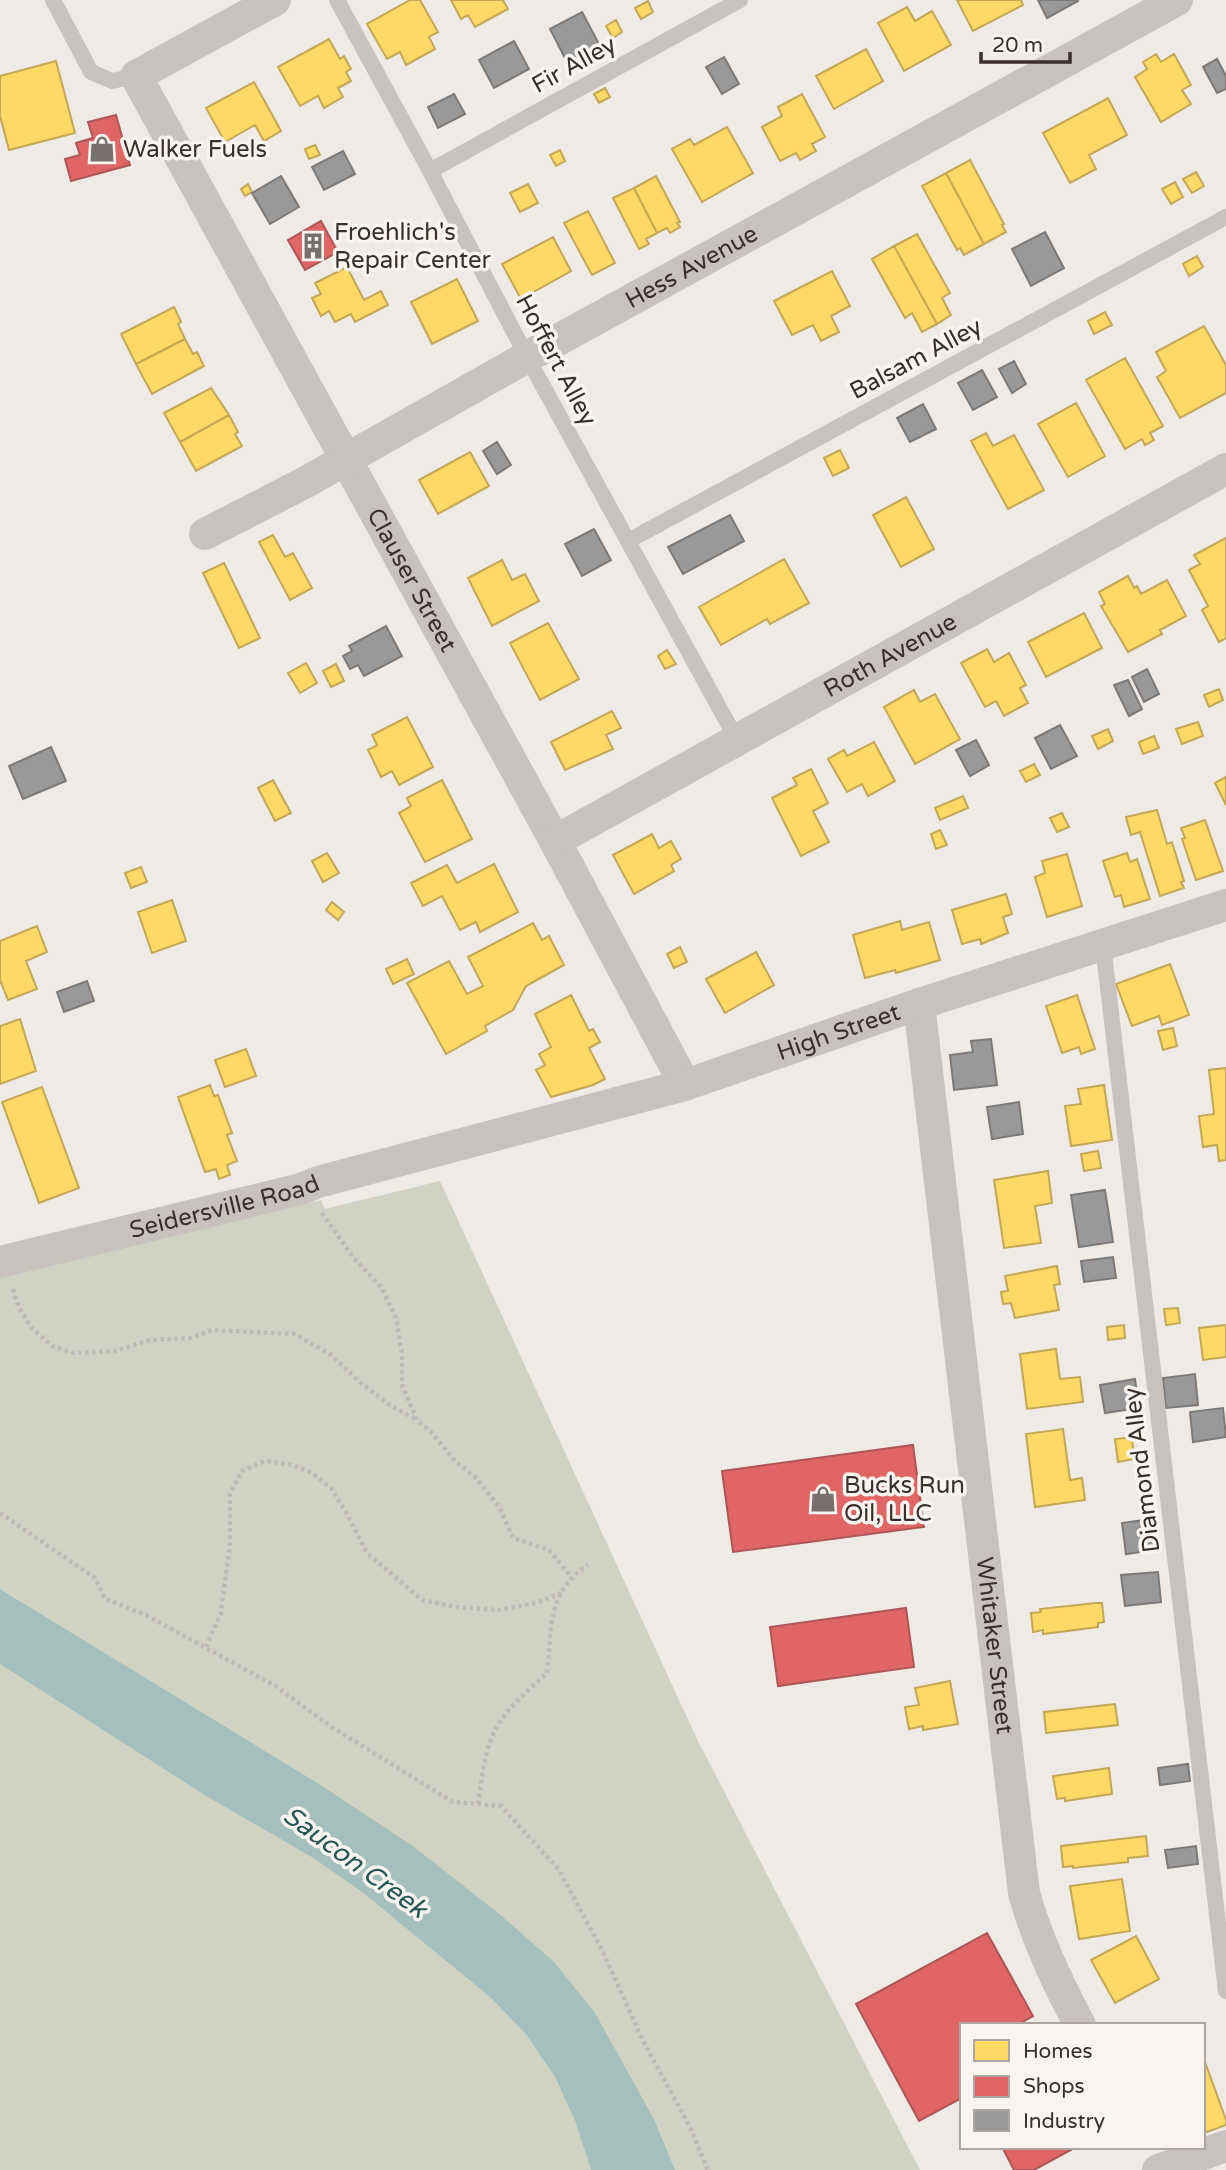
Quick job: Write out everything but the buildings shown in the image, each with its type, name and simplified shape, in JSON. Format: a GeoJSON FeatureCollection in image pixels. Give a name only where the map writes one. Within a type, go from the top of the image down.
{"type":"FeatureCollection","features":[{"type":"Feature","properties":{"kind":"street"},"geometry":{"type":"LineString","coordinates":[[136,76],[275,0]]}},
{"type":"Feature","properties":{"kind":"street","name":"Hess Avenue"},"geometry":{"type":"LineString","coordinates":[[205,534],[306,482],[344,458],[1177,0]]}},
{"type":"Feature","properties":{"kind":"street","name":"Clauser Street"},"geometry":{"type":"LineString","coordinates":[[136,76],[555,841],[685,1085]]}},
{"type":"Feature","properties":{"kind":"street","name":"Roth Avenue"},"geometry":{"type":"LineString","coordinates":[[555,841],[1226,469]]}},
{"type":"Feature","properties":{"kind":"street","name":"High Street"},"geometry":{"type":"LineString","coordinates":[[447,1148],[685,1085],[919,1004],[1226,905]]}},
{"type":"Feature","properties":{"kind":"street","name":"Whitaker Street"},"geometry":{"type":"LineString","coordinates":[[919,1004],[1024,1893],[1035,1932],[1079,2023]]}},
{"type":"Feature","properties":{"kind":"street","name":"Seidersville Road"},"geometry":{"type":"LineString","coordinates":[[4,1261],[301,1189],[317,1194],[447,1148]]}},
{"type":"Feature","properties":{"kind":"street"},"geometry":{"type":"LineString","coordinates":[[1147,2149],[1158,2170],[1226,2146]]}},
{"type":"Feature","properties":{"kind":"lane"},"geometry":{"type":"LineString","coordinates":[[53,0],[91,72],[112,81],[136,76]]}},
{"type":"Feature","properties":{"kind":"lane","name":"Hoffert Alley"},"geometry":{"type":"LineString","coordinates":[[337,0],[527,357],[737,740]]}},
{"type":"Feature","properties":{"kind":"lane","name":"Fir Alley"},"geometry":{"type":"LineString","coordinates":[[430,171],[740,0]]}},
{"type":"Feature","properties":{"kind":"lane","name":"Balsam Alley"},"geometry":{"type":"LineString","coordinates":[[628,541],[1226,217]]}},
{"type":"Feature","properties":{"kind":"lane","name":"Diamond Alley"},"geometry":{"type":"LineString","coordinates":[[1103,945],[1226,1991]]}},
{"type":"Feature","properties":{"kind":"path"},"geometry":{"type":"LineString","coordinates":[[317,1194],[353,1257],[381,1287],[396,1318],[402,1354],[402,1385],[417,1420]]}},
{"type":"Feature","properties":{"kind":"path"},"geometry":{"type":"LineString","coordinates":[[4,1261],[18,1306],[31,1327],[52,1346],[74,1353],[115,1351],[150,1340],[190,1338],[212,1330],[294,1334],[331,1354],[361,1383],[432,1433],[455,1461],[476,1478],[499,1508],[513,1538],[549,1549],[570,1576]]}},
{"type":"Feature","properties":{"kind":"path"},"geometry":{"type":"LineString","coordinates":[[206,1647],[221,1613],[230,1544],[230,1494],[242,1471],[265,1461],[293,1465],[312,1473],[331,1488],[367,1553],[422,1600],[456,1607],[499,1610],[536,1603],[561,1593]]}},
{"type":"Feature","properties":{"kind":"path"},"geometry":{"type":"LineString","coordinates":[[0,1513],[95,1578],[106,1599],[146,1615],[277,1687],[330,1726],[453,1802],[501,1806],[559,1871],[603,1952],[643,2041],[690,2127],[708,2170]]}},
{"type":"Feature","properties":{"kind":"path"},"geometry":{"type":"LineString","coordinates":[[478,1804],[485,1760],[496,1729],[516,1702],[547,1673],[551,1620],[561,1593],[570,1576],[587,1565]]}},
{"type":"Feature","properties":{"kind":"green space"},"geometry":{"type":"Polygon","coordinates":[[[440,1181],[697,1739],[920,2170],[675,2170],[655,2121],[316,1782],[0,1589],[0,1275],[33,1265],[321,1200],[325,1209],[440,1181]]]}},
{"type":"Feature","properties":{"kind":"green space"},"geometry":{"type":"Polygon","coordinates":[[[0,1664],[206,1796],[313,1858],[362,1892],[491,1998],[525,2033],[555,2077],[575,2121],[591,2170],[0,2170],[0,1664]]]}},
{"type":"Feature","properties":{"kind":"water","name":"Saucon Creek"},"geometry":{"type":"Polygon","coordinates":[[[0,1589],[316,1782],[414,1847],[498,1913],[554,1962],[595,2013],[655,2121],[675,2170],[591,2170],[575,2121],[555,2077],[525,2033],[491,1998],[362,1892],[313,1858],[206,1796],[0,1664],[0,1589]]]}},
{"type":"Feature","properties":{"kind":"place","name":"Walker Fuels"},"geometry":{"type":"Point","coordinates":[102,149]}},
{"type":"Feature","properties":{"kind":"place","name":"Froehlich's Repair Center"},"geometry":{"type":"Point","coordinates":[313,246]}},
{"type":"Feature","properties":{"kind":"place","name":"Bucks Run Oil, LLC"},"geometry":{"type":"Point","coordinates":[823,1499]}}]}
